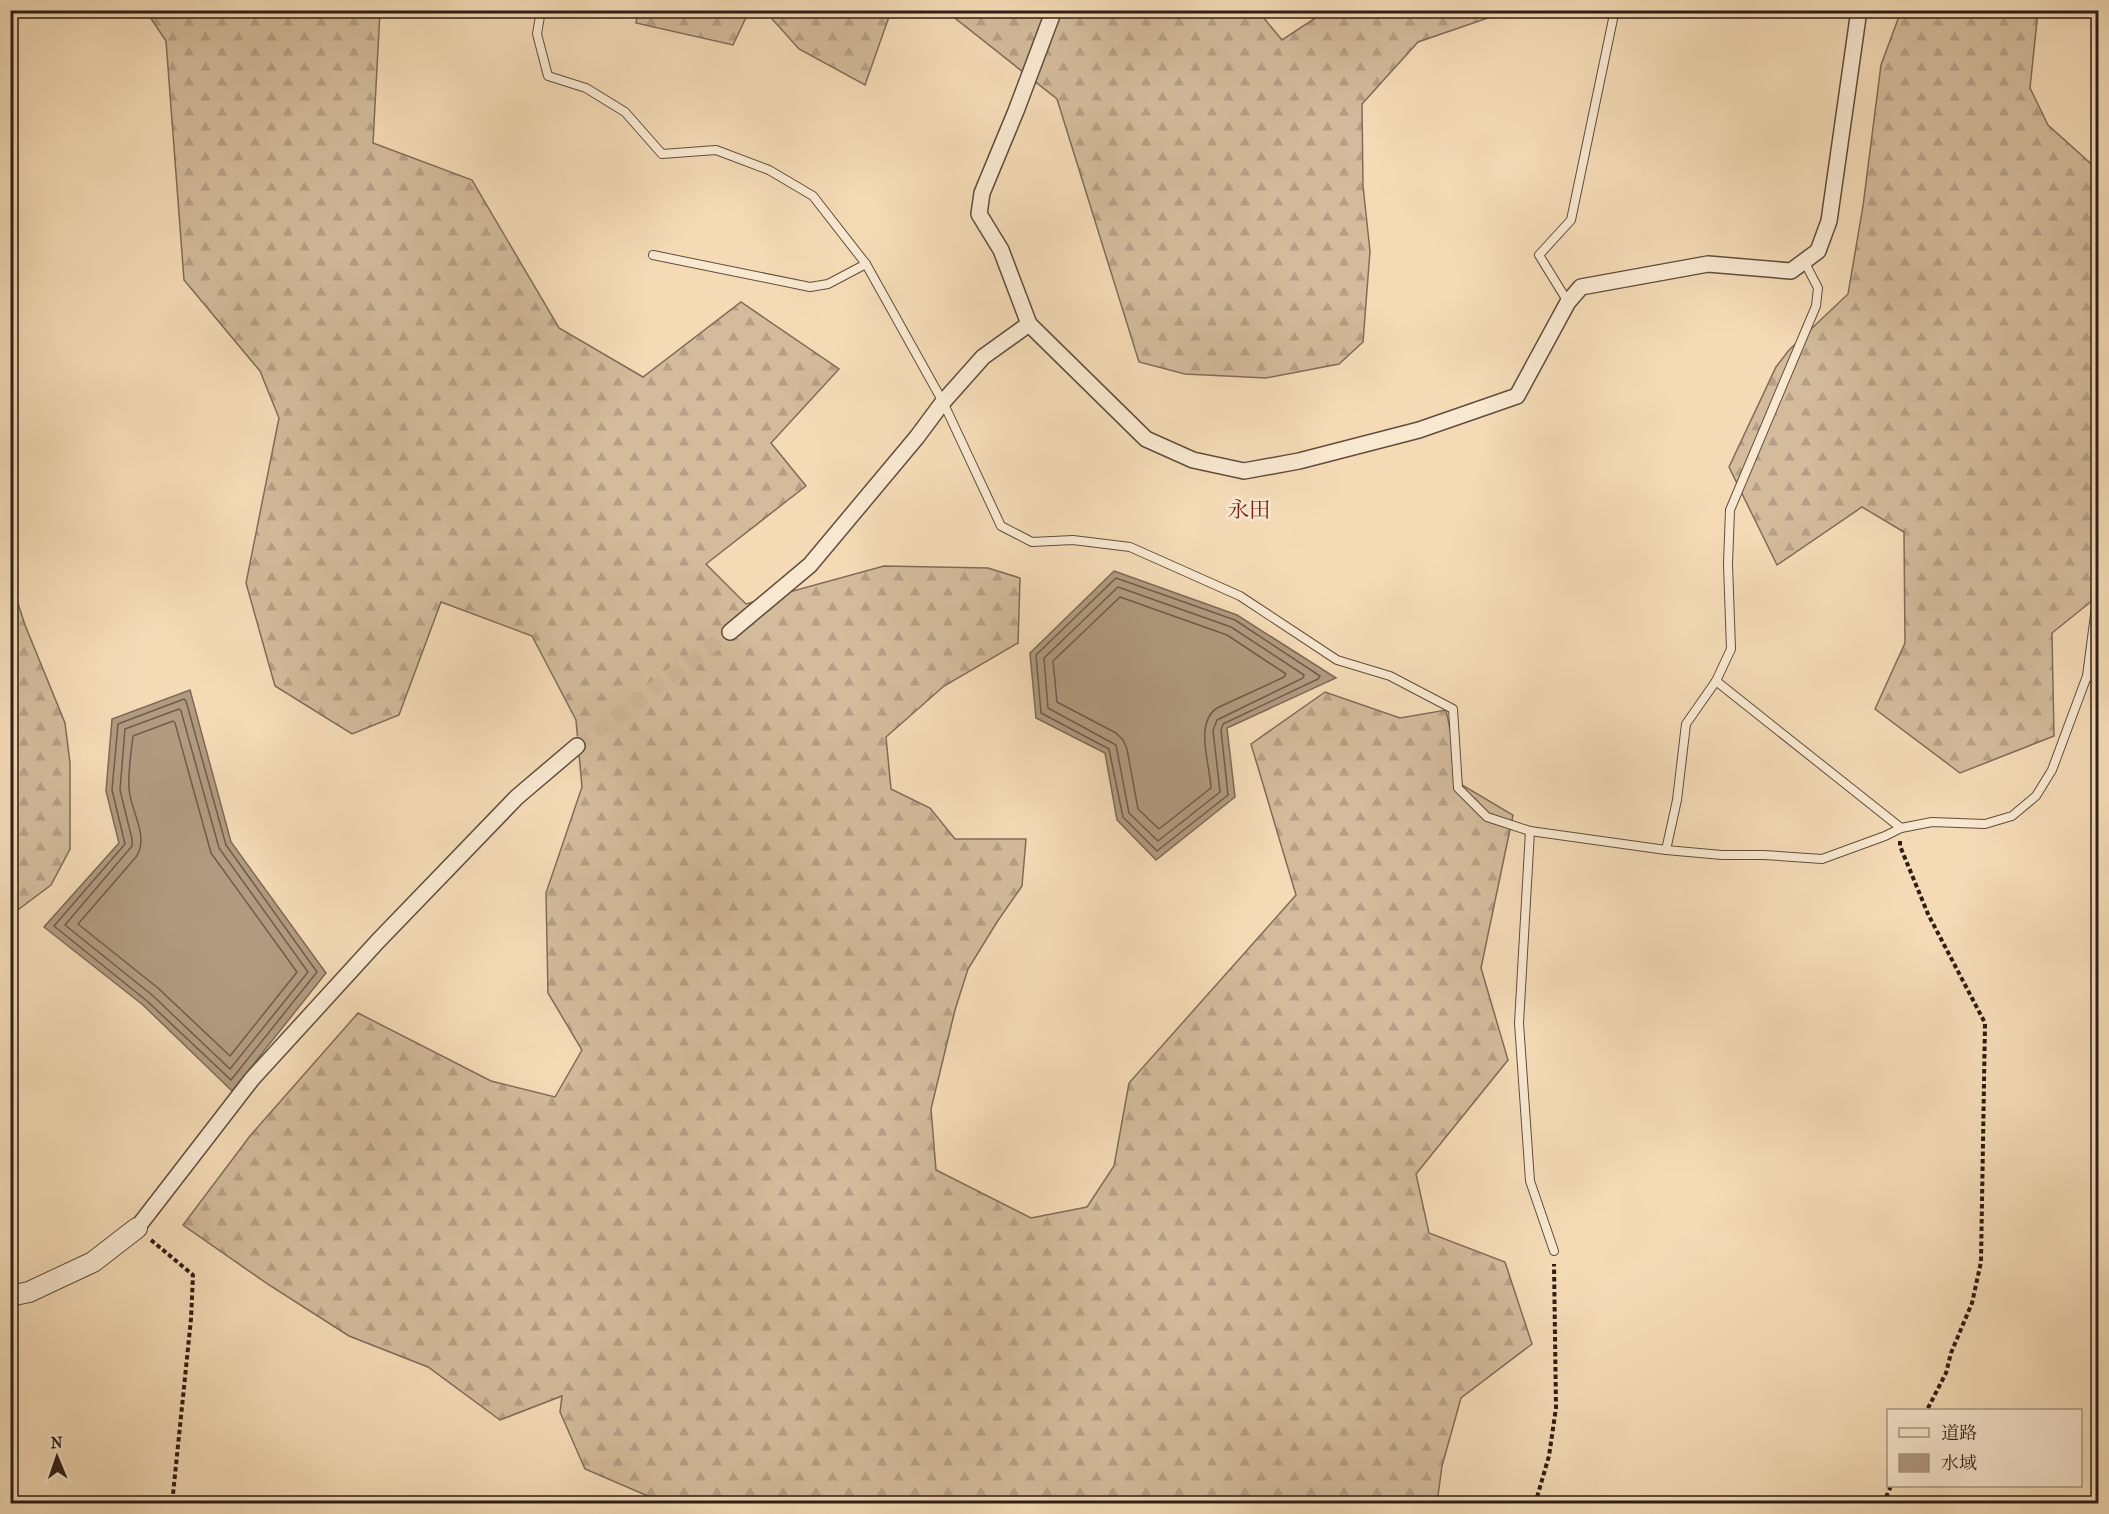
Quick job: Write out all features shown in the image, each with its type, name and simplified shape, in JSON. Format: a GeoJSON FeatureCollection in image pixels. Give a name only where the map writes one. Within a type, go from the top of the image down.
{"type":"FeatureCollection","features":[{"type":"Feature","properties":{"kind":"street"},"geometry":{"type":"LineString","coordinates":[[1054,10],[982,193],[979,214],[1001,250],[1029,324],[1146,439],[1193,460],[1244,471],[1299,460],[1419,430],[1517,396],[1568,302],[1581,287],[1708,264],[1791,271],[1818,251],[1829,221],[1859,10]]}},
{"type":"Feature","properties":{"kind":"street"},"geometry":{"type":"LineString","coordinates":[[730,632],[810,565],[917,437],[943,402],[983,357],[1029,324]]}},
{"type":"Feature","properties":{"kind":"street"},"geometry":{"type":"LineString","coordinates":[[10,1296],[29,1292],[93,1262],[137,1228],[252,1079],[378,941],[517,797],[577,746]]}},
{"type":"Feature","properties":{"kind":"lane"},"geometry":{"type":"LineString","coordinates":[[541,10],[537,34],[548,76],[586,88],[625,112],[662,154],[716,150],[769,170],[813,196],[866,264],[943,402],[1001,526],[1032,542],[1073,540],[1130,547],[1240,596],[1337,660],[1390,676],[1453,709],[1458,788],[1487,817],[1530,831],[1666,850],[1822,859],[1886,836],[1901,828],[1932,822],[1985,824],[2012,816],[2036,796],[2052,770],[2087,676],[2098,592]]}},
{"type":"Feature","properties":{"kind":"lane"},"geometry":{"type":"LineString","coordinates":[[1568,302],[1539,255],[1571,220],[1613,10]]}},
{"type":"Feature","properties":{"kind":"lane"},"geometry":{"type":"LineString","coordinates":[[653,255],[810,287],[828,284],[866,264]]}},
{"type":"Feature","properties":{"kind":"lane"},"geometry":{"type":"LineString","coordinates":[[1666,850],[1677,800],[1686,724],[1716,681],[1731,650],[1728,564],[1730,510],[1816,306],[1818,288],[1804,261]]}},
{"type":"Feature","properties":{"kind":"lane"},"geometry":{"type":"LineString","coordinates":[[2087,676],[2098,679]]}},
{"type":"Feature","properties":{"kind":"lane"},"geometry":{"type":"LineString","coordinates":[[1716,681],[1901,828]]}},
{"type":"Feature","properties":{"kind":"lane"},"geometry":{"type":"LineString","coordinates":[[1530,831],[1519,1023],[1530,1181],[1554,1251]]}},
{"type":"Feature","properties":{"kind":"path"},"geometry":{"type":"LineString","coordinates":[[1901,828],[1900,846],[1928,914],[1985,1023],[1981,1262],[1972,1303],[1951,1353],[1946,1373],[1928,1409]]}},
{"type":"Feature","properties":{"kind":"path"},"geometry":{"type":"LineString","coordinates":[[137,1228],[193,1275],[191,1319],[172,1503]]}},
{"type":"Feature","properties":{"kind":"path"},"geometry":{"type":"LineString","coordinates":[[1535,1503],[1549,1456],[1556,1408],[1554,1251]]}},
{"type":"Feature","properties":{"kind":"path"},"geometry":{"type":"LineString","coordinates":[[1882,1503],[1890,1487]]}},
{"type":"Feature","properties":{"kind":"green space"},"geometry":{"type":"Polygon","coordinates":[[[638,10],[749,11],[733,45],[636,23],[638,10]]]}},
{"type":"Feature","properties":{"kind":"green space"},"geometry":{"type":"Polygon","coordinates":[[[146,11],[380,11],[373,143],[472,180],[559,328],[643,377],[741,302],[839,369],[771,443],[806,486],[706,564],[746,604],[884,566],[988,568],[1020,578],[1018,643],[944,686],[886,737],[891,789],[930,808],[955,839],[1026,839],[1022,886],[968,969],[955,1010],[931,1109],[936,1170],[1031,1218],[1087,1207],[1114,1166],[1129,1083],[1296,895],[1251,744],[1325,692],[1400,718],[1446,710],[1462,785],[1513,815],[1481,968],[1508,1060],[1416,1174],[1429,1233],[1505,1262],[1532,1344],[1461,1398],[1442,1466],[1437,1503],[664,1503],[585,1469],[560,1412],[562,1396],[500,1420],[428,1367],[349,1336],[269,1285],[183,1225],[250,1136],[358,1013],[491,1081],[555,1097],[582,1050],[548,993],[546,893],[582,787],[576,720],[532,636],[441,602],[399,715],[352,734],[275,686],[246,583],[279,418],[260,371],[184,280],[166,41],[146,11]]]}},
{"type":"Feature","properties":{"kind":"green space"},"geometry":{"type":"Polygon","coordinates":[[[765,11],[891,11],[865,85],[799,49],[765,11]]]}},
{"type":"Feature","properties":{"kind":"green space"},"geometry":{"type":"Polygon","coordinates":[[[946,11],[1258,11],[1282,40],[1326,11],[1492,11],[1491,17],[1418,42],[1362,104],[1363,186],[1370,251],[1363,342],[1339,364],[1266,378],[1185,374],[1139,362],[1057,99],[946,11]]]}},
{"type":"Feature","properties":{"kind":"green space"},"geometry":{"type":"Polygon","coordinates":[[[1901,11],[2038,11],[2030,88],[2048,125],[2098,170],[2098,596],[2052,633],[2054,736],[1960,773],[1875,709],[1905,643],[1904,532],[1862,507],[1777,565],[1729,467],[1776,367],[1789,350],[1848,294],[1863,206],[1881,65],[1901,11]]]}},
{"type":"Feature","properties":{"kind":"green space"},"geometry":{"type":"Polygon","coordinates":[[[10,579],[25,625],[65,723],[70,763],[70,849],[51,885],[11,915],[10,579]]]}},
{"type":"Feature","properties":{"kind":"water"},"geometry":{"type":"Polygon","coordinates":[[[1114,571],[1237,615],[1336,678],[1227,728],[1235,797],[1156,860],[1117,820],[1105,753],[1036,718],[1030,653],[1114,571]]]}},
{"type":"Feature","properties":{"kind":"water"},"geometry":{"type":"Polygon","coordinates":[[[190,690],[231,842],[326,973],[232,1091],[143,1005],[44,927],[119,843],[106,791],[112,719],[190,690]]]}},
{"type":"Feature","properties":{"kind":"tunnel"},"geometry":{"type":"LineString","coordinates":[[577,746],[730,632]]}},
{"type":"Feature","properties":{"kind":"district","name":"永田"},"geometry":{"type":"Point","coordinates":[1249,509]}}]}
